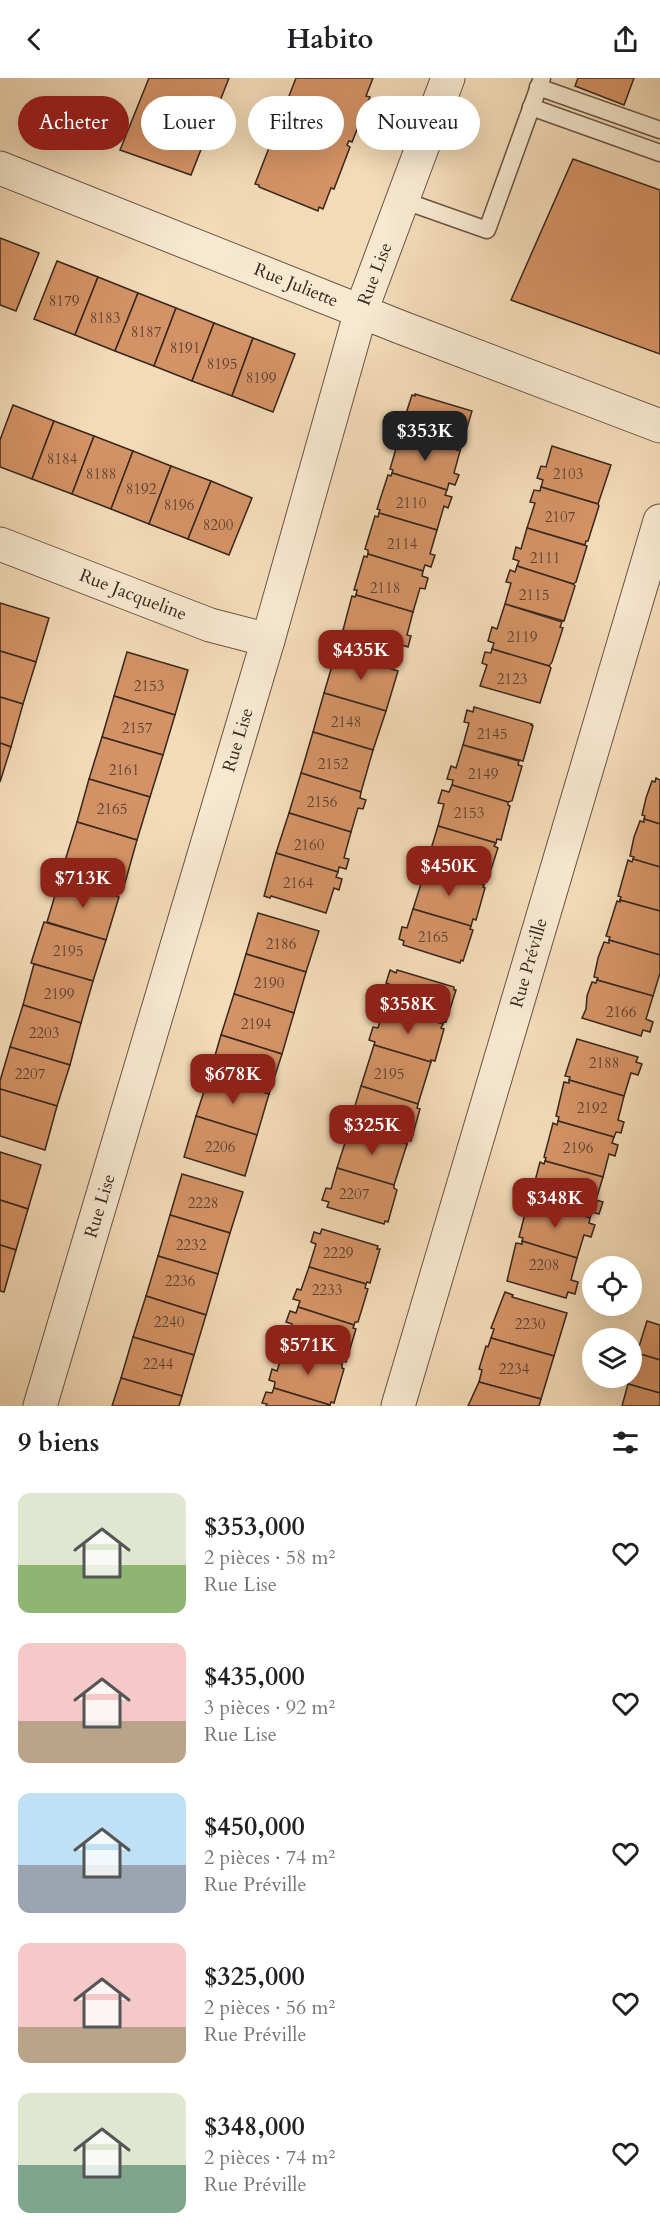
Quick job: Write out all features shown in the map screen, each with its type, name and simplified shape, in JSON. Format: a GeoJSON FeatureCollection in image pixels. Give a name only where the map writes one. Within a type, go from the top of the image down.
{"type":"FeatureCollection","features":[{"type":"Feature","properties":{"kind":"street","name":"Rue Lise"},"geometry":{"type":"LineString","coordinates":[[40,1406],[268,640],[361,311],[448,78]]}},
{"type":"Feature","properties":{"kind":"street","name":"Rue Juliette"},"geometry":{"type":"LineString","coordinates":[[0,168],[660,426]]}},
{"type":"Feature","properties":{"kind":"street","name":"Rue Préville"},"geometry":{"type":"LineString","coordinates":[[399,1406],[660,521]]}},
{"type":"Feature","properties":{"kind":"street","name":"Rue Jacqueline"},"geometry":{"type":"LineString","coordinates":[[0,544],[210,625],[268,640]]}},
{"type":"Feature","properties":{"kind":"lane"},"geometry":{"type":"LineString","coordinates":[[402,200],[487,230],[540,82],[660,130]]}},
{"type":"Feature","properties":{"kind":"lane"},"geometry":{"type":"LineString","coordinates":[[531,107],[660,153]]}},
{"type":"Feature","properties":{"kind":"building"},"geometry":{"type":"Polygon","coordinates":[[[149,78],[229,78],[222,96],[142,96],[149,78]]]}},
{"type":"Feature","properties":{"kind":"building"},"geometry":{"type":"Polygon","coordinates":[[[296,78],[373,78],[366,96],[356,96],[356,132],[352,142],[349,141],[347,145],[350,147],[334,189],[331,188],[323,209],[319,207],[318,211],[255,184],[268,150],[344,150],[344,96],[289,96],[296,78]]]}},
{"type":"Feature","properties":{"kind":"building"},"geometry":{"type":"Polygon","coordinates":[[[578,78],[634,78],[624,105],[575,86],[578,78]]]}},
{"type":"Feature","properties":{"kind":"building"},"geometry":{"type":"Polygon","coordinates":[[[141,98],[141,150],[201,150],[191,175],[120,150],[129,150],[129,128],[141,98]]]}},
{"type":"Feature","properties":{"kind":"building"},"geometry":{"type":"Polygon","coordinates":[[[573,159],[660,190],[660,354],[511,300],[573,159]]]}},
{"type":"Feature","properties":{"kind":"building"},"geometry":{"type":"Polygon","coordinates":[[[0,238],[39,253],[16,311],[0,305],[0,238]]]}},
{"type":"Feature","properties":{"kind":"building"},"geometry":{"type":"Polygon","coordinates":[[[57,261],[98,277],[75,335],[34,319],[57,261]]]}},
{"type":"Feature","properties":{"kind":"building"},"geometry":{"type":"Polygon","coordinates":[[[98,277],[138,293],[115,351],[75,335],[98,277]]]}},
{"type":"Feature","properties":{"kind":"building"},"geometry":{"type":"Polygon","coordinates":[[[138,293],[176,308],[154,366],[115,351],[138,293]]]}},
{"type":"Feature","properties":{"kind":"building"},"geometry":{"type":"Polygon","coordinates":[[[176,308],[214,323],[192,381],[154,366],[176,308]]]}},
{"type":"Feature","properties":{"kind":"building"},"geometry":{"type":"Polygon","coordinates":[[[214,323],[253,338],[232,396],[192,381],[214,323]]]}},
{"type":"Feature","properties":{"kind":"building"},"geometry":{"type":"Polygon","coordinates":[[[253,338],[295,354],[273,412],[232,396],[253,338]]]}},
{"type":"Feature","properties":{"kind":"building"},"geometry":{"type":"Polygon","coordinates":[[[415,394],[472,411],[460,451],[404,433],[405,430],[401,429],[412,395],[415,396],[415,394]]]}},
{"type":"Feature","properties":{"kind":"building"},"geometry":{"type":"Polygon","coordinates":[[[13,405],[54,421],[32,479],[0,467],[0,440],[13,405]]]}},
{"type":"Feature","properties":{"kind":"building"},"geometry":{"type":"Polygon","coordinates":[[[54,421],[94,436],[72,494],[32,479],[54,421]]]}},
{"type":"Feature","properties":{"kind":"building"},"geometry":{"type":"Polygon","coordinates":[[[404,433],[460,451],[454,473],[459,475],[455,485],[449,483],[447,490],[392,473],[393,470],[390,469],[400,435],[403,436],[404,433]]]}},
{"type":"Feature","properties":{"kind":"building"},"geometry":{"type":"Polygon","coordinates":[[[94,436],[133,451],[111,509],[72,494],[94,436]]]}},
{"type":"Feature","properties":{"kind":"building"},"geometry":{"type":"Polygon","coordinates":[[[552,446],[611,465],[598,504],[541,487],[543,480],[537,478],[541,466],[546,467],[552,446]]]}},
{"type":"Feature","properties":{"kind":"building"},"geometry":{"type":"Polygon","coordinates":[[[133,451],[171,466],[149,524],[111,509],[133,451]]]}},
{"type":"Feature","properties":{"kind":"building"},"geometry":{"type":"Polygon","coordinates":[[[171,466],[211,481],[188,539],[149,524],[171,466]]]}},
{"type":"Feature","properties":{"kind":"building"},"geometry":{"type":"Polygon","coordinates":[[[392,473],[447,490],[445,495],[452,497],[448,508],[444,506],[437,530],[379,513],[380,510],[377,509],[388,475],[391,476],[392,473]]]}},
{"type":"Feature","properties":{"kind":"building"},"geometry":{"type":"Polygon","coordinates":[[[211,481],[252,498],[229,555],[188,539],[211,481]]]}},
{"type":"Feature","properties":{"kind":"building"},"geometry":{"type":"Polygon","coordinates":[[[541,487],[598,504],[585,545],[527,528],[535,503],[530,502],[534,490],[540,491],[541,487]]]}},
{"type":"Feature","properties":{"kind":"building"},"geometry":{"type":"Polygon","coordinates":[[[379,513],[437,530],[430,554],[435,555],[431,567],[425,565],[423,571],[368,554],[368,550],[365,549],[375,516],[378,517],[379,513]]]}},
{"type":"Feature","properties":{"kind":"building"},"geometry":{"type":"Polygon","coordinates":[[[527,528],[587,546],[576,582],[573,584],[517,566],[519,561],[513,559],[516,547],[521,549],[527,528]]]}},
{"type":"Feature","properties":{"kind":"building"},"geometry":{"type":"Polygon","coordinates":[[[368,554],[423,571],[422,576],[428,578],[425,589],[420,588],[413,612],[356,595],[357,590],[354,590],[364,556],[367,557],[368,554]]]}},
{"type":"Feature","properties":{"kind":"building"},"geometry":{"type":"Polygon","coordinates":[[[517,566],[575,586],[564,621],[505,604],[511,583],[506,582],[510,570],[515,572],[517,566]]]}},
{"type":"Feature","properties":{"kind":"building"},"geometry":{"type":"Polygon","coordinates":[[[356,595],[413,612],[407,635],[411,636],[408,647],[402,645],[400,650],[345,634],[346,631],[343,630],[352,596],[356,595]]]}},
{"type":"Feature","properties":{"kind":"building"},"geometry":{"type":"Polygon","coordinates":[[[0,603],[49,618],[36,662],[0,651],[0,603]]]}},
{"type":"Feature","properties":{"kind":"building"},"geometry":{"type":"Polygon","coordinates":[[[505,604],[562,622],[560,627],[563,628],[549,666],[492,649],[494,643],[488,641],[492,627],[497,629],[505,604]]]}},
{"type":"Feature","properties":{"kind":"building"},"geometry":{"type":"Polygon","coordinates":[[[337,649],[344,651],[343,654],[398,671],[386,711],[324,693],[337,649]]]}},
{"type":"Feature","properties":{"kind":"building"},"geometry":{"type":"Polygon","coordinates":[[[492,649],[551,668],[540,703],[480,686],[487,665],[482,663],[485,652],[491,653],[492,649]]]}},
{"type":"Feature","properties":{"kind":"building"},"geometry":{"type":"Polygon","coordinates":[[[0,651],[36,662],[23,704],[0,697],[0,651]]]}},
{"type":"Feature","properties":{"kind":"building"},"geometry":{"type":"Polygon","coordinates":[[[127,652],[188,670],[175,715],[114,696],[127,652]]]}},
{"type":"Feature","properties":{"kind":"building"},"geometry":{"type":"Polygon","coordinates":[[[324,693],[386,711],[373,750],[313,732],[324,693]]]}},
{"type":"Feature","properties":{"kind":"building"},"geometry":{"type":"Polygon","coordinates":[[[114,696],[175,715],[163,755],[102,737],[114,696]]]}},
{"type":"Feature","properties":{"kind":"building"},"geometry":{"type":"Polygon","coordinates":[[[0,697],[23,704],[11,747],[0,743],[0,697]]]}},
{"type":"Feature","properties":{"kind":"building"},"geometry":{"type":"Polygon","coordinates":[[[474,707],[532,724],[523,761],[463,745],[469,723],[464,722],[467,710],[473,712],[474,707]]]}},
{"type":"Feature","properties":{"kind":"building"},"geometry":{"type":"Polygon","coordinates":[[[313,732],[373,750],[361,792],[301,773],[313,732]]]}},
{"type":"Feature","properties":{"kind":"building"},"geometry":{"type":"Polygon","coordinates":[[[102,737],[163,755],[150,797],[89,779],[102,737]]]}},
{"type":"Feature","properties":{"kind":"building"},"geometry":{"type":"Polygon","coordinates":[[[0,743],[11,747],[0,782],[0,743]]]}},
{"type":"Feature","properties":{"kind":"building"},"geometry":{"type":"Polygon","coordinates":[[[463,745],[519,761],[518,765],[522,766],[512,801],[508,802],[452,785],[453,780],[447,779],[451,766],[456,768],[463,745]]]}},
{"type":"Feature","properties":{"kind":"building"},"geometry":{"type":"Polygon","coordinates":[[[301,773],[361,792],[360,798],[366,800],[363,809],[358,808],[351,832],[289,813],[301,773]]]}},
{"type":"Feature","properties":{"kind":"building"},"geometry":{"type":"Polygon","coordinates":[[[656,778],[660,780],[660,824],[644,819],[645,816],[642,815],[652,781],[655,782],[656,778]]]}},
{"type":"Feature","properties":{"kind":"building"},"geometry":{"type":"Polygon","coordinates":[[[89,779],[150,797],[137,840],[77,822],[89,779]]]}},
{"type":"Feature","properties":{"kind":"building"},"geometry":{"type":"Polygon","coordinates":[[[452,785],[508,802],[510,806],[501,840],[497,839],[496,843],[438,826],[444,804],[438,803],[442,790],[449,792],[452,785]]]}},
{"type":"Feature","properties":{"kind":"building"},"geometry":{"type":"Polygon","coordinates":[[[289,813],[351,832],[344,858],[349,859],[346,869],[339,867],[338,872],[276,853],[289,813]]]}},
{"type":"Feature","properties":{"kind":"building"},"geometry":{"type":"Polygon","coordinates":[[[644,819],[660,824],[660,867],[630,856],[640,821],[644,822],[644,819]]]}},
{"type":"Feature","properties":{"kind":"building"},"geometry":{"type":"Polygon","coordinates":[[[77,822],[137,840],[125,883],[64,864],[77,822]]]}},
{"type":"Feature","properties":{"kind":"building"},"geometry":{"type":"Polygon","coordinates":[[[438,826],[496,843],[494,846],[498,848],[484,885],[426,868],[428,862],[422,860],[426,847],[431,849],[438,826]]]}},
{"type":"Feature","properties":{"kind":"building"},"geometry":{"type":"Polygon","coordinates":[[[276,853],[338,872],[336,877],[342,879],[339,890],[334,888],[326,913],[271,896],[270,898],[264,896],[276,853]]]}},
{"type":"Feature","properties":{"kind":"building"},"geometry":{"type":"Polygon","coordinates":[[[633,859],[660,867],[660,911],[620,900],[621,897],[618,896],[628,860],[632,862],[633,859]]]}},
{"type":"Feature","properties":{"kind":"building"},"geometry":{"type":"Polygon","coordinates":[[[426,868],[484,885],[476,920],[473,919],[471,926],[413,909],[421,884],[416,883],[420,870],[425,872],[426,868]]]}},
{"type":"Feature","properties":{"kind":"building"},"geometry":{"type":"Polygon","coordinates":[[[60,879],[119,897],[106,940],[47,922],[60,879]]]}},
{"type":"Feature","properties":{"kind":"building"},"geometry":{"type":"Polygon","coordinates":[[[620,900],[660,911],[660,955],[609,940],[610,937],[606,936],[617,901],[620,902],[620,900]]]}},
{"type":"Feature","properties":{"kind":"building"},"geometry":{"type":"Polygon","coordinates":[[[413,909],[471,926],[470,929],[473,930],[463,961],[461,960],[460,963],[403,945],[404,941],[399,939],[402,927],[407,928],[413,909]]]}},
{"type":"Feature","properties":{"kind":"building"},"geometry":{"type":"Polygon","coordinates":[[[258,913],[319,931],[306,972],[246,954],[258,913]]]}},
{"type":"Feature","properties":{"kind":"building"},"geometry":{"type":"Polygon","coordinates":[[[44,922],[106,940],[93,981],[31,963],[44,922]]]}},
{"type":"Feature","properties":{"kind":"building"},"geometry":{"type":"Polygon","coordinates":[[[609,940],[660,955],[660,973],[653,996],[597,980],[598,978],[594,977],[604,942],[609,943],[609,940]]]}},
{"type":"Feature","properties":{"kind":"building"},"geometry":{"type":"Polygon","coordinates":[[[246,954],[306,972],[294,1013],[234,994],[246,954]]]}},
{"type":"Feature","properties":{"kind":"building"},"geometry":{"type":"Polygon","coordinates":[[[34,964],[93,981],[81,1023],[23,1005],[34,964]]]}},
{"type":"Feature","properties":{"kind":"building"},"geometry":{"type":"Polygon","coordinates":[[[390,970],[454,987],[456,990],[446,1022],[443,1021],[443,1024],[385,1006],[391,985],[386,983],[390,970]]]}},
{"type":"Feature","properties":{"kind":"building"},"geometry":{"type":"Polygon","coordinates":[[[597,980],[653,996],[646,1019],[653,1022],[650,1032],[643,1030],[641,1036],[582,1018],[592,982],[596,983],[597,980]]]}},
{"type":"Feature","properties":{"kind":"building"},"geometry":{"type":"Polygon","coordinates":[[[234,994],[294,1013],[282,1054],[221,1035],[234,994]]]}},
{"type":"Feature","properties":{"kind":"building"},"geometry":{"type":"Polygon","coordinates":[[[23,1005],[81,1023],[70,1065],[10,1047],[23,1005]]]}},
{"type":"Feature","properties":{"kind":"building"},"geometry":{"type":"Polygon","coordinates":[[[385,1006],[443,1024],[441,1028],[444,1029],[435,1061],[431,1060],[431,1062],[374,1045],[375,1042],[369,1040],[373,1027],[378,1028],[385,1006]]]}},
{"type":"Feature","properties":{"kind":"building"},"geometry":{"type":"Polygon","coordinates":[[[221,1035],[282,1054],[269,1094],[209,1076],[221,1035]]]}},
{"type":"Feature","properties":{"kind":"building"},"geometry":{"type":"Polygon","coordinates":[[[577,1039],[638,1057],[636,1062],[642,1064],[638,1075],[631,1073],[624,1096],[569,1080],[570,1077],[565,1076],[577,1039]]]}},
{"type":"Feature","properties":{"kind":"building"},"geometry":{"type":"Polygon","coordinates":[[[374,1045],[431,1062],[418,1104],[361,1086],[374,1045]]]}},
{"type":"Feature","properties":{"kind":"building"},"geometry":{"type":"Polygon","coordinates":[[[10,1047],[70,1065],[57,1106],[0,1089],[0,1081],[10,1047]]]}},
{"type":"Feature","properties":{"kind":"building"},"geometry":{"type":"Polygon","coordinates":[[[209,1076],[269,1094],[257,1135],[196,1116],[209,1076]]]}},
{"type":"Feature","properties":{"kind":"building"},"geometry":{"type":"Polygon","coordinates":[[[569,1080],[624,1096],[618,1120],[624,1122],[621,1133],[616,1132],[614,1137],[558,1121],[559,1117],[556,1116],[564,1082],[569,1083],[569,1080]]]}},
{"type":"Feature","properties":{"kind":"building"},"geometry":{"type":"Polygon","coordinates":[[[361,1086],[418,1104],[417,1108],[420,1109],[411,1141],[408,1140],[407,1144],[350,1127],[351,1121],[345,1120],[349,1107],[354,1109],[361,1086]]]}},
{"type":"Feature","properties":{"kind":"building"},"geometry":{"type":"Polygon","coordinates":[[[0,1089],[57,1106],[45,1150],[0,1136],[0,1089]]]}},
{"type":"Feature","properties":{"kind":"building"},"geometry":{"type":"Polygon","coordinates":[[[196,1116],[257,1135],[245,1176],[184,1157],[196,1116]]]}},
{"type":"Feature","properties":{"kind":"building"},"geometry":{"type":"Polygon","coordinates":[[[558,1121],[614,1137],[612,1143],[618,1145],[615,1156],[609,1154],[603,1177],[545,1161],[544,1157],[553,1123],[557,1125],[558,1121]]]}},
{"type":"Feature","properties":{"kind":"building"},"geometry":{"type":"Polygon","coordinates":[[[350,1127],[407,1144],[394,1185],[337,1168],[350,1127]]]}},
{"type":"Feature","properties":{"kind":"building"},"geometry":{"type":"Polygon","coordinates":[[[0,1152],[41,1165],[28,1209],[0,1200],[0,1152]]]}},
{"type":"Feature","properties":{"kind":"building"},"geometry":{"type":"Polygon","coordinates":[[[545,1161],[603,1177],[596,1200],[603,1202],[599,1214],[592,1212],[590,1218],[533,1201],[534,1197],[531,1196],[540,1162],[544,1164],[545,1161]]]}},
{"type":"Feature","properties":{"kind":"building"},"geometry":{"type":"Polygon","coordinates":[[[337,1168],[394,1185],[397,1190],[388,1222],[385,1221],[384,1224],[327,1207],[329,1202],[322,1200],[326,1188],[331,1189],[337,1168]]]}},
{"type":"Feature","properties":{"kind":"building"},"geometry":{"type":"Polygon","coordinates":[[[182,1174],[243,1192],[230,1233],[170,1215],[182,1174]]]}},
{"type":"Feature","properties":{"kind":"building"},"geometry":{"type":"Polygon","coordinates":[[[0,1200],[28,1209],[16,1250],[0,1245],[0,1200]]]}},
{"type":"Feature","properties":{"kind":"building"},"geometry":{"type":"Polygon","coordinates":[[[533,1201],[590,1218],[589,1223],[595,1225],[591,1237],[584,1235],[577,1258],[522,1241],[523,1238],[519,1237],[528,1202],[533,1204],[533,1201]]]}},
{"type":"Feature","properties":{"kind":"building"},"geometry":{"type":"Polygon","coordinates":[[[170,1215],[230,1233],[218,1274],[158,1256],[170,1215]]]}},
{"type":"Feature","properties":{"kind":"building"},"geometry":{"type":"Polygon","coordinates":[[[322,1229],[378,1246],[377,1249],[380,1249],[370,1283],[366,1284],[309,1267],[316,1244],[311,1242],[314,1232],[320,1234],[322,1229]]]}},
{"type":"Feature","properties":{"kind":"building"},"geometry":{"type":"Polygon","coordinates":[[[522,1241],[577,1258],[571,1280],[578,1282],[575,1294],[568,1292],[566,1298],[507,1281],[516,1243],[522,1244],[522,1241]]]}},
{"type":"Feature","properties":{"kind":"building"},"geometry":{"type":"Polygon","coordinates":[[[0,1245],[16,1250],[4,1292],[0,1291],[0,1245]]]}},
{"type":"Feature","properties":{"kind":"building"},"geometry":{"type":"Polygon","coordinates":[[[158,1256],[218,1274],[206,1315],[146,1296],[158,1256]]]}},
{"type":"Feature","properties":{"kind":"building"},"geometry":{"type":"Polygon","coordinates":[[[309,1267],[366,1284],[365,1288],[368,1289],[358,1322],[354,1325],[298,1307],[300,1301],[293,1299],[297,1289],[301,1290],[309,1267]]]}},
{"type":"Feature","properties":{"kind":"building"},"geometry":{"type":"Polygon","coordinates":[[[505,1292],[513,1295],[512,1297],[567,1313],[554,1356],[491,1338],[494,1329],[491,1328],[505,1292]]]}},
{"type":"Feature","properties":{"kind":"building"},"geometry":{"type":"Polygon","coordinates":[[[146,1296],[206,1315],[194,1355],[133,1337],[146,1296]]]}},
{"type":"Feature","properties":{"kind":"building"},"geometry":{"type":"Polygon","coordinates":[[[298,1307],[354,1325],[353,1328],[356,1329],[346,1362],[343,1361],[342,1364],[285,1346],[292,1324],[286,1322],[290,1311],[296,1313],[298,1307]]]}},
{"type":"Feature","properties":{"kind":"building"},"geometry":{"type":"Polygon","coordinates":[[[647,1321],[660,1325],[660,1360],[642,1355],[642,1337],[647,1321]]]}},
{"type":"Feature","properties":{"kind":"building"},"geometry":{"type":"Polygon","coordinates":[[[133,1337],[194,1355],[182,1396],[121,1378],[133,1337]]]}},
{"type":"Feature","properties":{"kind":"building"},"geometry":{"type":"Polygon","coordinates":[[[491,1338],[554,1356],[541,1399],[479,1382],[482,1370],[479,1369],[491,1338]]]}},
{"type":"Feature","properties":{"kind":"building"},"geometry":{"type":"Polygon","coordinates":[[[285,1346],[342,1364],[344,1369],[334,1403],[331,1402],[330,1405],[274,1388],[275,1382],[269,1380],[272,1369],[277,1371],[285,1346]]]}},
{"type":"Feature","properties":{"kind":"building"},"geometry":{"type":"Polygon","coordinates":[[[642,1355],[660,1360],[660,1393],[642,1388],[642,1355]]]}},
{"type":"Feature","properties":{"kind":"building"},"geometry":{"type":"Polygon","coordinates":[[[121,1378],[182,1396],[179,1406],[112,1406],[121,1378]]]}},
{"type":"Feature","properties":{"kind":"building"},"geometry":{"type":"Polygon","coordinates":[[[479,1382],[541,1399],[539,1406],[468,1406],[479,1382]]]}},
{"type":"Feature","properties":{"kind":"building"},"geometry":{"type":"Polygon","coordinates":[[[274,1388],[330,1406],[266,1406],[267,1404],[262,1403],[266,1392],[272,1393],[274,1388]]]}},
{"type":"Feature","properties":{"kind":"building"},"geometry":{"type":"Polygon","coordinates":[[[627,1388],[642,1388],[660,1393],[660,1406],[622,1406],[627,1388]]]}}]}
